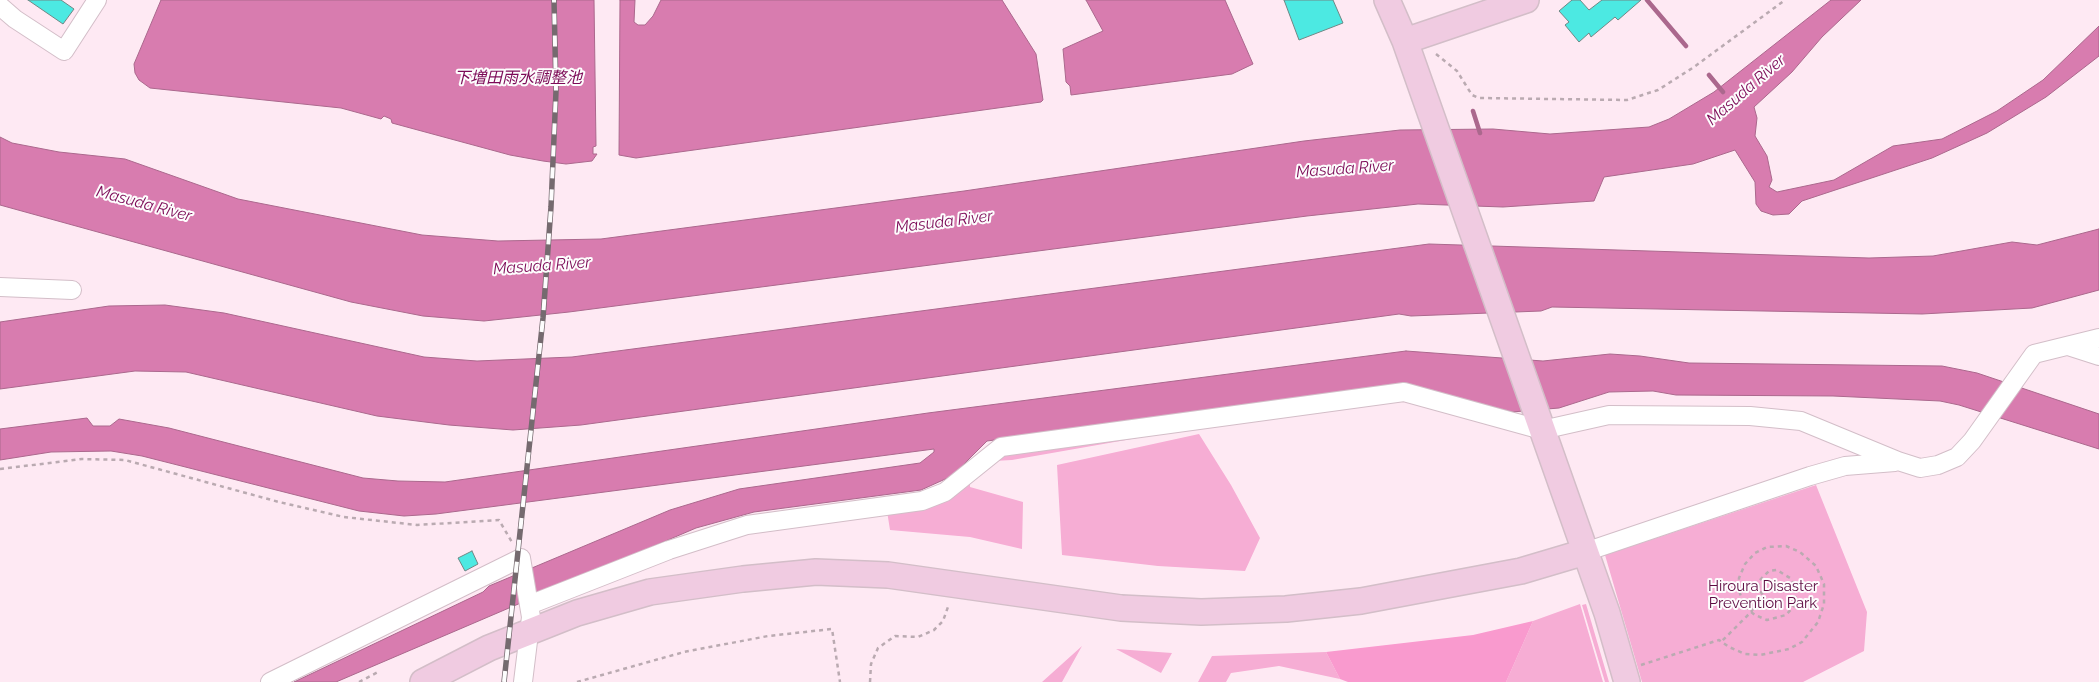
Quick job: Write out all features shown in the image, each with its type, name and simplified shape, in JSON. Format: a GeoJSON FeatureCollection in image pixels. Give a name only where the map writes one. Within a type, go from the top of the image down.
{"type":"FeatureCollection","features":[{"type":"Feature","properties":{"kind":"street"},"geometry":{"type":"LineString","coordinates":[[0,6],[15,19],[64,51],[98,0]]}},
{"type":"Feature","properties":{"kind":"street"},"geometry":{"type":"LineString","coordinates":[[1387,0],[1405,41],[1424,100],[1630,675]]}},
{"type":"Feature","properties":{"kind":"street"},"geometry":{"type":"LineString","coordinates":[[1405,41],[1526,0]]}},
{"type":"Feature","properties":{"kind":"street"},"geometry":{"type":"LineString","coordinates":[[0,288],[72,290]]}},
{"type":"Feature","properties":{"kind":"street"},"geometry":{"type":"LineString","coordinates":[[529,603],[669,550],[747,525],[922,502],[945,492],[1001,447],[1404,392],[1540,426],[1609,415],[1750,416],[1801,422],[1920,468],[1938,465],[1957,457],[1986,424],[2018,374],[2034,354],[2099,338]]}},
{"type":"Feature","properties":{"kind":"street"},"geometry":{"type":"LineString","coordinates":[[2068,346],[2099,356]]}},
{"type":"Feature","properties":{"kind":"street"},"geometry":{"type":"LineString","coordinates":[[423,682],[489,648],[530,631],[577,613],[650,592],[743,579],[816,572],[888,575],[950,582],[1121,608],[1201,612],[1286,609],[1361,601],[1521,571],[1585,552],[1810,476],[1846,466],[1898,461]]}},
{"type":"Feature","properties":{"kind":"street"},"geometry":{"type":"LineString","coordinates":[[270,682],[522,561],[529,603],[530,631],[523,682]]}},
{"type":"Feature","properties":{"kind":"path"},"geometry":{"type":"LineString","coordinates":[[1436,54],[1456,72],[1472,95],[1479,98],[1627,100],[1658,90],[1785,0]]}},
{"type":"Feature","properties":{"kind":"path"},"geometry":{"type":"LineString","coordinates":[[0,468],[82,459],[125,460],[279,502],[344,517],[417,525],[499,520],[522,561]]}},
{"type":"Feature","properties":{"kind":"path"},"geometry":{"type":"LineString","coordinates":[[1630,675],[1719,640],[1722,642],[1745,654],[1760,656],[1789,649],[1802,642],[1818,622],[1824,604],[1824,584],[1816,566],[1809,558],[1786,546],[1766,547],[1755,553],[1741,570],[1739,584],[1740,598],[1751,612],[1767,620],[1786,615],[1796,604],[1796,586],[1790,578],[1776,570],[1763,575],[1758,585],[1765,596],[1751,612],[1722,642]]}},
{"type":"Feature","properties":{"kind":"path"},"geometry":{"type":"LineString","coordinates":[[870,682],[871,664],[878,648],[886,641],[895,636],[927,634],[943,621],[949,608],[950,582]]}},
{"type":"Feature","properties":{"kind":"path"},"geometry":{"type":"LineString","coordinates":[[577,682],[684,652],[768,636],[832,629],[840,682]]}},
{"type":"Feature","properties":{"kind":"path"},"geometry":{"type":"LineString","coordinates":[[359,682],[378,672]]}},
{"type":"Feature","properties":{"kind":"green space"},"geometry":{"type":"Polygon","coordinates":[[[1200,427],[1012,460],[993,461],[1001,453],[1200,427]]]}},
{"type":"Feature","properties":{"kind":"green space"},"geometry":{"type":"Polygon","coordinates":[[[1199,434],[1231,485],[1260,538],[1245,571],[1158,566],[1062,555],[1057,465],[1199,434]]]}},
{"type":"Feature","properties":{"kind":"green space"},"geometry":{"type":"Polygon","coordinates":[[[970,484],[970,487],[1023,502],[1022,549],[970,537],[890,530],[887,511],[949,499],[970,484]]]}},
{"type":"Feature","properties":{"kind":"green space","name":"Hiroura Disaster Prevention Park"},"geometry":{"type":"Polygon","coordinates":[[[1816,485],[1867,612],[1864,651],[1803,682],[1642,682],[1605,555],[1816,485]]]}},
{"type":"Feature","properties":{"kind":"green space"},"geometry":{"type":"Polygon","coordinates":[[[1580,604],[1603,682],[1506,682],[1533,621],[1580,604]]]}},
{"type":"Feature","properties":{"kind":"green space"},"geometry":{"type":"Polygon","coordinates":[[[1586,604],[1609,682],[1605,682],[1582,605],[1586,604]]]}},
{"type":"Feature","properties":{"kind":"green space"},"geometry":{"type":"Polygon","coordinates":[[[1082,646],[1062,682],[1042,682],[1082,646]]]}},
{"type":"Feature","properties":{"kind":"green space"},"geometry":{"type":"Polygon","coordinates":[[[1116,649],[1172,653],[1161,673],[1116,649]]]}},
{"type":"Feature","properties":{"kind":"green space"},"geometry":{"type":"Polygon","coordinates":[[[1326,652],[1340,679],[1279,666],[1231,673],[1226,682],[1198,682],[1212,656],[1326,652]]]}},
{"type":"Feature","properties":{"kind":"shaded area"},"geometry":{"type":"Polygon","coordinates":[[[1533,621],[1506,682],[1348,682],[1340,679],[1326,652],[1473,635],[1533,621]]]}},
{"type":"Feature","properties":{"kind":"water","name":"下増田雨水調整池"},"geometry":{"type":"Polygon","coordinates":[[[161,0],[594,0],[596,146],[593,147],[593,154],[597,154],[592,161],[566,164],[543,161],[510,155],[392,123],[391,119],[384,116],[381,119],[341,108],[150,88],[139,80],[135,73],[134,64],[161,0]]]}},
{"type":"Feature","properties":{"kind":"water","name":"下増田雨水調整池"},"geometry":{"type":"Polygon","coordinates":[[[620,0],[635,0],[634,22],[638,25],[645,25],[653,16],[661,0],[1002,0],[1036,54],[1043,100],[1041,102],[636,158],[619,155],[620,0]]]}},
{"type":"Feature","properties":{"kind":"water"},"geometry":{"type":"Polygon","coordinates":[[[1086,0],[1225,0],[1253,64],[1232,74],[1071,95],[1070,86],[1066,82],[1063,49],[1103,31],[1086,0]]]}},
{"type":"Feature","properties":{"kind":"water","name":"Masuda River"},"geometry":{"type":"Polygon","coordinates":[[[1831,0],[1861,0],[1822,37],[1792,72],[1754,107],[1757,118],[1755,136],[1767,156],[1772,180],[1769,187],[1777,192],[1834,180],[1893,146],[1942,139],[1997,111],[2043,80],[2099,26],[2099,56],[2046,97],[1987,133],[1932,158],[1802,201],[1789,214],[1773,215],[1761,211],[1756,204],[1755,182],[1735,150],[1693,164],[1604,177],[1594,201],[1503,207],[1418,204],[1307,216],[569,312],[484,321],[423,316],[351,302],[0,205],[0,137],[12,143],[59,152],[125,159],[238,199],[422,235],[498,241],[601,239],[964,191],[1304,141],[1400,130],[1493,129],[1550,134],[1649,127],[1669,119],[1714,92],[1831,0]]]}},
{"type":"Feature","properties":{"kind":"water"},"geometry":{"type":"Polygon","coordinates":[[[2099,229],[2099,290],[2032,308],[1922,314],[1552,307],[1541,311],[1411,316],[1399,314],[581,425],[513,430],[449,425],[377,416],[186,372],[135,371],[0,389],[0,322],[109,306],[165,305],[224,313],[424,357],[477,361],[572,357],[1429,244],[1869,258],[1933,256],[2012,242],[2037,245],[2099,229]]]}},
{"type":"Feature","properties":{"kind":"water"},"geometry":{"type":"Polygon","coordinates":[[[1406,351],[1543,361],[1610,354],[1689,363],[1942,366],[1977,373],[2099,414],[2099,449],[1959,405],[1940,401],[1833,396],[1676,395],[1653,391],[1609,392],[1559,408],[1512,412],[1409,385],[987,441],[952,476],[921,490],[754,512],[696,528],[336,682],[294,682],[483,592],[489,586],[670,510],[739,489],[920,463],[934,452],[934,449],[436,514],[404,516],[359,511],[142,456],[111,451],[51,452],[0,460],[0,429],[87,418],[93,426],[110,426],[119,419],[169,428],[363,478],[445,482],[928,413],[1406,351]]]}},
{"type":"Feature","properties":{"kind":"building"},"geometry":{"type":"Polygon","coordinates":[[[28,0],[61,0],[74,9],[63,24],[28,0]]]}},
{"type":"Feature","properties":{"kind":"building"},"geometry":{"type":"Polygon","coordinates":[[[1284,0],[1333,0],[1343,23],[1299,40],[1284,0]]]}},
{"type":"Feature","properties":{"kind":"building"},"geometry":{"type":"Polygon","coordinates":[[[1572,0],[1580,0],[1589,10],[1602,0],[1641,0],[1618,20],[1615,17],[1591,37],[1589,33],[1579,42],[1565,25],[1569,22],[1559,11],[1572,0]]]}},
{"type":"Feature","properties":{"kind":"building"},"geometry":{"type":"Polygon","coordinates":[[[472,551],[478,564],[465,571],[458,558],[472,551]]]}},
{"type":"Feature","properties":{"kind":"waterway"},"geometry":{"type":"LineString","coordinates":[[1647,0],[1686,46]]}},
{"type":"Feature","properties":{"kind":"waterway","name":"Masuda River"},"geometry":{"type":"LineString","coordinates":[[1709,75],[1723,92]]}},
{"type":"Feature","properties":{"kind":"waterway"},"geometry":{"type":"LineString","coordinates":[[1473,111],[1480,133]]}},
{"type":"Feature","properties":{"kind":"railway"},"geometry":{"type":"LineString","coordinates":[[504,682],[543,318],[551,207],[556,91],[554,0]]}}]}
